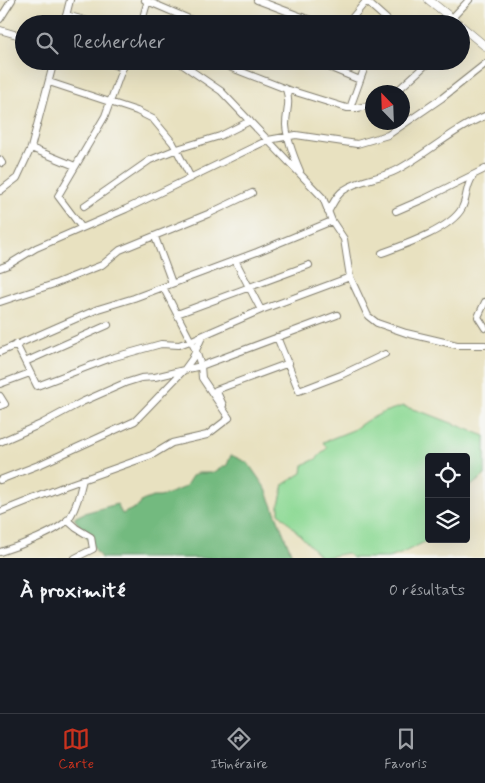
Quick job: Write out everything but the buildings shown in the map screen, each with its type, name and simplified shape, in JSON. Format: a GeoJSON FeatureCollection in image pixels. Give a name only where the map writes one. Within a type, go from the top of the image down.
{"type":"FeatureCollection","features":[{"type":"Feature","properties":{"kind":"street"},"geometry":{"type":"LineString","coordinates":[[0,20],[12,0]]}},
{"type":"Feature","properties":{"kind":"street"},"geometry":{"type":"LineString","coordinates":[[66,15],[70,0]]}},
{"type":"Feature","properties":{"kind":"street"},"geometry":{"type":"LineString","coordinates":[[143,15],[147,0],[181,15]]}},
{"type":"Feature","properties":{"kind":"street"},"geometry":{"type":"LineString","coordinates":[[257,0],[270,2],[300,15]]}},
{"type":"Feature","properties":{"kind":"street"},"geometry":{"type":"LineString","coordinates":[[354,15],[366,0],[382,15]]}},
{"type":"Feature","properties":{"kind":"street"},"geometry":{"type":"LineString","coordinates":[[429,0],[448,15]]}},
{"type":"Feature","properties":{"kind":"street"},"geometry":{"type":"LineString","coordinates":[[455,15],[469,0]]}},
{"type":"Feature","properties":{"kind":"street"},"geometry":{"type":"LineString","coordinates":[[0,30],[15,34]]}},
{"type":"Feature","properties":{"kind":"street"},"geometry":{"type":"LineString","coordinates":[[470,34],[485,46]]}},
{"type":"Feature","properties":{"kind":"street"},"geometry":{"type":"LineString","coordinates":[[0,268],[36,248],[191,178],[268,140],[296,135],[357,144],[383,137],[442,98],[485,64]]}},
{"type":"Feature","properties":{"kind":"street"},"geometry":{"type":"LineString","coordinates":[[0,191],[17,178],[31,148],[52,70]]}},
{"type":"Feature","properties":{"kind":"street"},"geometry":{"type":"LineString","coordinates":[[82,228],[58,196],[105,116],[122,70]]}},
{"type":"Feature","properties":{"kind":"street"},"geometry":{"type":"LineString","coordinates":[[191,70],[221,90],[322,198],[332,221],[344,239],[350,277],[368,316],[378,323],[406,334],[457,346],[485,345]]}},
{"type":"Feature","properties":{"kind":"street"},"geometry":{"type":"LineString","coordinates":[[237,70],[286,89],[350,108],[365,106]]}},
{"type":"Feature","properties":{"kind":"street"},"geometry":{"type":"LineString","coordinates":[[336,70],[360,80]]}},
{"type":"Feature","properties":{"kind":"street"},"geometry":{"type":"LineString","coordinates":[[350,108],[364,70]]}},
{"type":"Feature","properties":{"kind":"street"},"geometry":{"type":"LineString","coordinates":[[404,85],[420,70]]}},
{"type":"Feature","properties":{"kind":"street"},"geometry":{"type":"LineString","coordinates":[[49,82],[137,111],[154,119],[177,149],[191,178]]}},
{"type":"Feature","properties":{"kind":"street"},"geometry":{"type":"LineString","coordinates":[[286,89],[290,100],[286,124],[288,136],[294,159],[304,179]]}},
{"type":"Feature","properties":{"kind":"street"},"geometry":{"type":"LineString","coordinates":[[328,212],[339,193],[345,189],[355,183],[375,179],[398,170],[421,157],[472,122],[485,116]]}},
{"type":"Feature","properties":{"kind":"street"},"geometry":{"type":"LineString","coordinates":[[84,206],[150,160],[177,149],[220,136],[250,121]]}},
{"type":"Feature","properties":{"kind":"street"},"geometry":{"type":"LineString","coordinates":[[31,148],[75,166]]}},
{"type":"Feature","properties":{"kind":"street"},"geometry":{"type":"LineString","coordinates":[[396,211],[485,170]]}},
{"type":"Feature","properties":{"kind":"street"},"geometry":{"type":"LineString","coordinates":[[382,253],[419,238],[451,221],[461,210],[466,197],[466,188],[473,176]]}},
{"type":"Feature","properties":{"kind":"street"},"geometry":{"type":"LineString","coordinates":[[0,302],[102,265],[120,250],[155,237],[252,193]]}},
{"type":"Feature","properties":{"kind":"street"},"geometry":{"type":"LineString","coordinates":[[0,352],[98,309],[134,298],[332,221]]}},
{"type":"Feature","properties":{"kind":"street"},"geometry":{"type":"LineString","coordinates":[[155,237],[172,283]]}},
{"type":"Feature","properties":{"kind":"street"},"geometry":{"type":"LineString","coordinates":[[235,260],[261,310]]}},
{"type":"Feature","properties":{"kind":"street"},"geometry":{"type":"LineString","coordinates":[[177,314],[309,265]]}},
{"type":"Feature","properties":{"kind":"street"},"geometry":{"type":"LineString","coordinates":[[16,344],[37,386],[111,358],[161,344],[179,345],[261,310],[350,277]]}},
{"type":"Feature","properties":{"kind":"street"},"geometry":{"type":"LineString","coordinates":[[163,287],[196,351],[201,366],[202,378],[229,418]]}},
{"type":"Feature","properties":{"kind":"street"},"geometry":{"type":"LineString","coordinates":[[485,302],[478,317],[485,328]]}},
{"type":"Feature","properties":{"kind":"street"},"geometry":{"type":"LineString","coordinates":[[0,442],[41,424],[82,402],[125,384],[141,378],[155,377],[201,366],[337,315]]}},
{"type":"Feature","properties":{"kind":"street"},"geometry":{"type":"LineString","coordinates":[[25,362],[108,325]]}},
{"type":"Feature","properties":{"kind":"street"},"geometry":{"type":"LineString","coordinates":[[0,480],[41,464],[136,421],[184,370],[203,336]]}},
{"type":"Feature","properties":{"kind":"street"},"geometry":{"type":"LineString","coordinates":[[277,337],[289,362],[299,392],[385,354]]}},
{"type":"Feature","properties":{"kind":"street"},"geometry":{"type":"LineString","coordinates":[[229,418],[216,390],[289,362]]}},
{"type":"Feature","properties":{"kind":"street"},"geometry":{"type":"LineString","coordinates":[[0,384],[30,373]]}},
{"type":"Feature","properties":{"kind":"street"},"geometry":{"type":"LineString","coordinates":[[0,396],[5,404],[0,406]]}},
{"type":"Feature","properties":{"kind":"street"},"geometry":{"type":"LineString","coordinates":[[0,512],[152,455],[172,443],[207,435],[229,418]]}},
{"type":"Feature","properties":{"kind":"street"},"geometry":{"type":"LineString","coordinates":[[0,552],[21,546],[56,528],[67,520],[83,480]]}},
{"type":"Feature","properties":{"kind":"street"},"geometry":{"type":"LineString","coordinates":[[67,520],[91,537],[93,549],[75,558]]}},
{"type":"Feature","properties":{"kind":"green space"},"geometry":{"type":"Polygon","coordinates":[[[403,406],[485,436],[485,475],[470,487],[470,453],[425,453],[425,542],[388,558],[352,558],[347,553],[322,558],[279,513],[284,484],[302,473],[303,465],[316,459],[327,448],[323,442],[353,430],[384,412],[403,406]]]}},
{"type":"Feature","properties":{"kind":"green space"},"geometry":{"type":"Polygon","coordinates":[[[231,455],[248,463],[266,489],[292,555],[285,558],[101,558],[74,518],[84,513],[117,504],[122,514],[139,506],[142,501],[153,497],[160,497],[185,487],[192,476],[198,473],[212,473],[227,465],[231,455]]]}}]}
